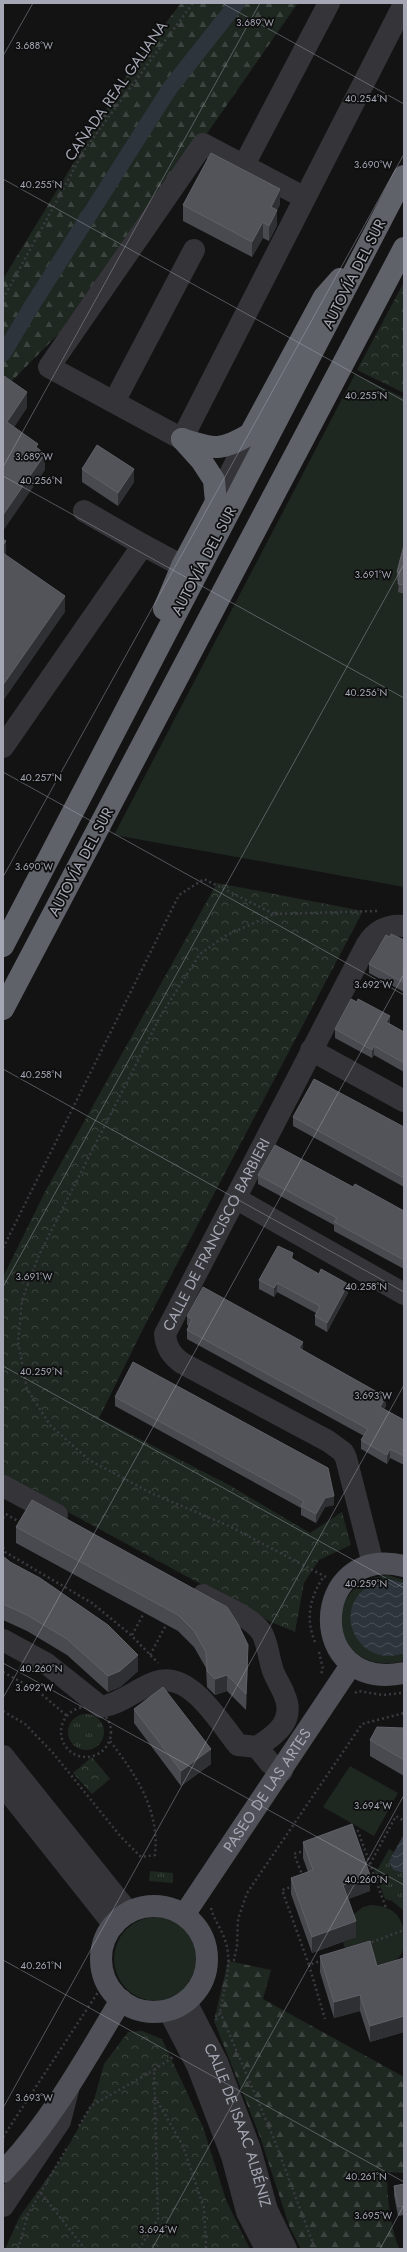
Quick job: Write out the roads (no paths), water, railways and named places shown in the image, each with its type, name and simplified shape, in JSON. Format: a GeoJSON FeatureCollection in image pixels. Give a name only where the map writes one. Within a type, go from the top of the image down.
{"type":"FeatureCollection","features":[{"type":"Feature","properties":{"kind":"highway","name":"AUTOVÍA DEL SUR"},"geometry":{"type":"LineString","coordinates":[[3,946],[404,176]]}},
{"type":"Feature","properties":{"kind":"highway"},"geometry":{"type":"LineString","coordinates":[[182,439],[210,448],[230,446],[250,434],[324,297],[367,248]]}},
{"type":"Feature","properties":{"kind":"highway","name":"AUTOVÍA DEL SUR"},"geometry":{"type":"LineString","coordinates":[[3,1009],[404,248]]}},
{"type":"Feature","properties":{"kind":"highway"},"geometry":{"type":"LineString","coordinates":[[149,665],[161,616],[182,566],[216,502],[214,480],[201,460],[182,439]]}},
{"type":"Feature","properties":{"kind":"main road"},"geometry":{"type":"LineString","coordinates":[[404,1566],[388,1563],[372,1564],[349,1576],[340,1585],[332,1601],[329,1618],[331,1634],[339,1651],[351,1665],[369,1674],[389,1676],[404,1673]]}},
{"type":"Feature","properties":{"kind":"main road","name":"PASEO DE LAS ARTES"},"geometry":{"type":"LineString","coordinates":[[184,1915],[282,1771],[351,1665]]}},
{"type":"Feature","properties":{"kind":"main road"},"geometry":{"type":"LineString","coordinates":[[148,1906],[167,1907],[184,1915],[200,1932],[207,1950],[206,1970],[198,1989],[178,2006],[157,2012],[139,2010],[121,2000],[106,1980],[102,1966],[103,1945],[121,1918],[148,1906]]}},
{"type":"Feature","properties":{"kind":"main road"},"geometry":{"type":"LineString","coordinates":[[3,2172],[17,2157],[68,2089],[121,2000]]}},
{"type":"Feature","properties":{"kind":"street"},"geometry":{"type":"LineString","coordinates":[[244,165],[329,3]]}},
{"type":"Feature","properties":{"kind":"street"},"geometry":{"type":"LineString","coordinates":[[305,198],[203,144],[49,367],[182,439],[305,198],[404,4]]}},
{"type":"Feature","properties":{"kind":"street"},"geometry":{"type":"LineString","coordinates":[[114,402],[194,250]]}},
{"type":"Feature","properties":{"kind":"street"},"geometry":{"type":"LineString","coordinates":[[216,502],[250,434]]}},
{"type":"Feature","properties":{"kind":"street"},"geometry":{"type":"LineString","coordinates":[[84,511],[182,566]]}},
{"type":"Feature","properties":{"kind":"street"},"geometry":{"type":"LineString","coordinates":[[3,747],[144,545]]}},
{"type":"Feature","properties":{"kind":"street","name":"CALLE DE FRANCISCO BARBIERI"},"geometry":{"type":"LineString","coordinates":[[372,1564],[362,1519],[343,1452],[328,1441],[182,1363],[172,1354],[166,1343],[165,1334],[168,1325],[311,1050],[371,938],[378,931],[386,928],[404,926]]}},
{"type":"Feature","properties":{"kind":"street"},"geometry":{"type":"LineString","coordinates":[[311,1050],[404,1101]]}},
{"type":"Feature","properties":{"kind":"street"},"geometry":{"type":"LineString","coordinates":[[235,1198],[404,1294]]}},
{"type":"Feature","properties":{"kind":"street"},"geometry":{"type":"LineString","coordinates":[[3,1486],[71,1523]]}},
{"type":"Feature","properties":{"kind":"street"},"geometry":{"type":"LineString","coordinates":[[188,1587],[249,1621],[262,1633],[274,1674],[285,1695],[287,1708],[286,1721],[281,1730],[257,1747]]}},
{"type":"Feature","properties":{"kind":"street"},"geometry":{"type":"LineString","coordinates":[[3,1640],[47,1664],[101,1707],[115,1705],[157,1681],[174,1680],[199,1696],[238,1744],[257,1747],[270,1763],[282,1771]]}},
{"type":"Feature","properties":{"kind":"street"},"geometry":{"type":"LineString","coordinates":[[3,1756],[121,1918]]}},
{"type":"Feature","properties":{"kind":"street"},"geometry":{"type":"LineString","coordinates":[[3,1785],[121,1918]]}},
{"type":"Feature","properties":{"kind":"street","name":"CALLE DE ISAAC ALBÉNIZ"},"geometry":{"type":"LineString","coordinates":[[178,2006],[197,2043],[217,2062],[250,2149],[267,2210],[286,2249]]}},
{"type":"Feature","properties":{"kind":"street","name":"CALLE DE ISAAC ALBÉNIZ"},"geometry":{"type":"LineString","coordinates":[[197,2043],[198,2067],[232,2156],[247,2212],[266,2249]]}},
{"type":"Feature","properties":{"kind":"street"},"geometry":{"type":"LineString","coordinates":[[3,2206],[60,2121],[68,2089]]}},
{"type":"Feature","properties":{"kind":"water"},"geometry":{"type":"Polygon","coordinates":[[[388,1579],[404,1583],[404,1653],[386,1656],[370,1651],[359,1641],[352,1628],[351,1613],[356,1599],[368,1587],[388,1579]]]}},
{"type":"Feature","properties":{"kind":"water"},"geometry":{"type":"Polygon","coordinates":[[[404,1834],[404,1873],[393,1870],[389,1861],[404,1834]]]}},
{"type":"Feature","properties":{"kind":"waterway"},"geometry":{"type":"LineString","coordinates":[[3,354],[31,307],[170,88],[237,3]]}}]}
